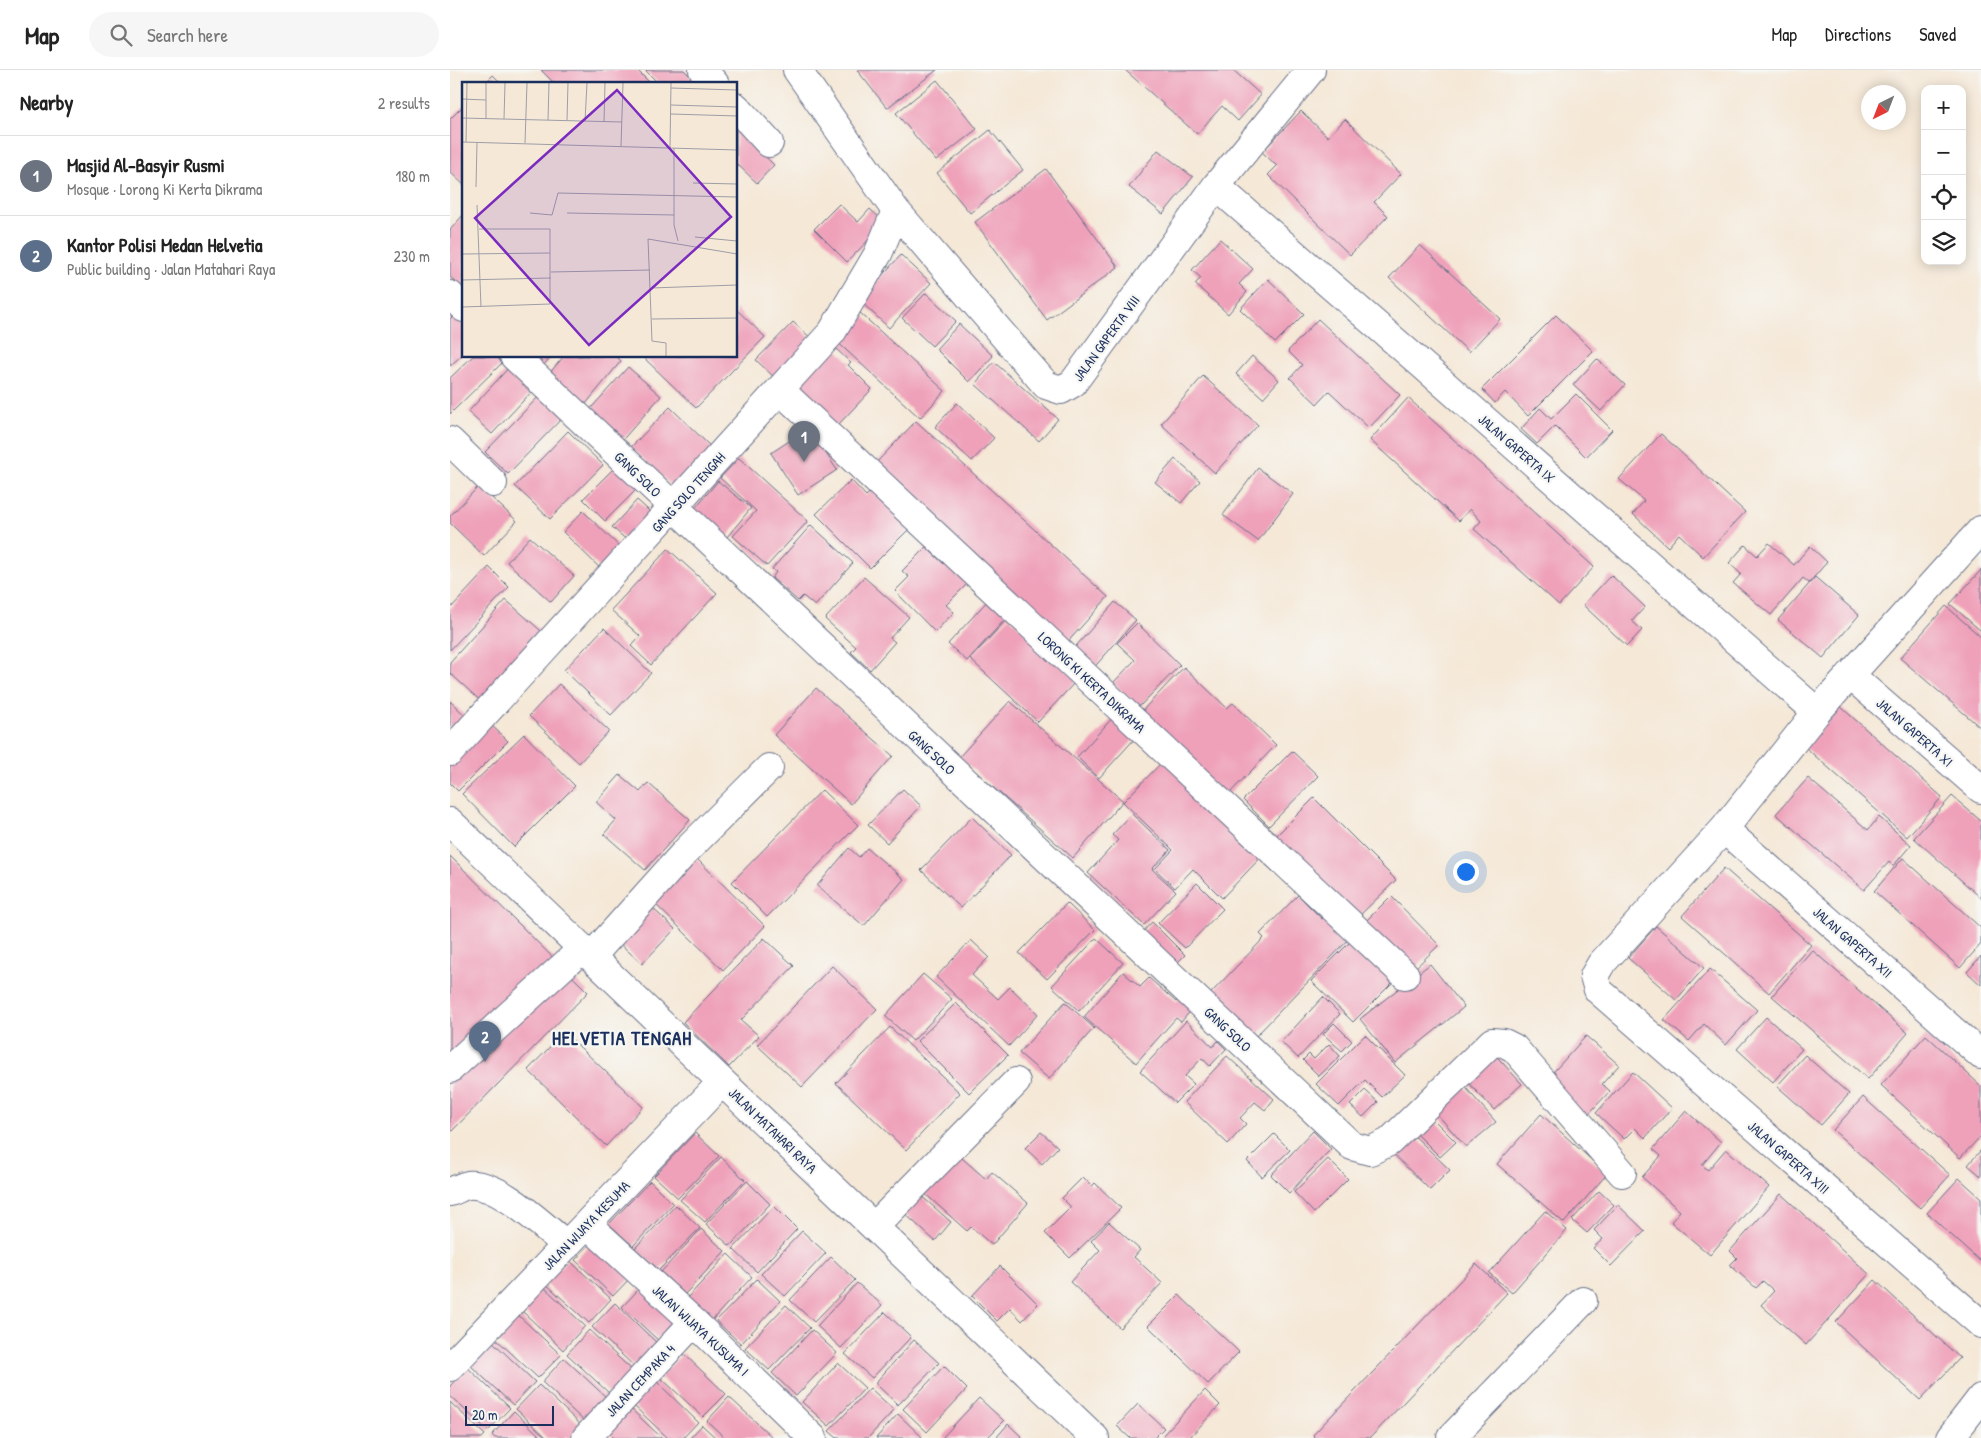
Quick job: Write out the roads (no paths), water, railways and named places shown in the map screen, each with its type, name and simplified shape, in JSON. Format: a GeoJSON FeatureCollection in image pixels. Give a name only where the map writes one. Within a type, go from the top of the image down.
{"type":"FeatureCollection","features":[{"type":"Feature","properties":{"kind":"street"},"geometry":{"type":"LineString","coordinates":[[703,70],[713,82]]}},
{"type":"Feature","properties":{"kind":"street","name":"JALAN GAPERTA VIII"},"geometry":{"type":"LineString","coordinates":[[797,70],[896,211],[1046,385],[1061,390],[1073,383],[1216,186],[1304,72]]}},
{"type":"Feature","properties":{"kind":"street"},"geometry":{"type":"LineString","coordinates":[[738,109],[769,143]]}},
{"type":"Feature","properties":{"kind":"street","name":"JALAN GAPERTA IX"},"geometry":{"type":"LineString","coordinates":[[1216,186],[1420,362],[1817,712]]}},
{"type":"Feature","properties":{"kind":"street","name":"GANG SOLO TENGAH"},"geometry":{"type":"LineString","coordinates":[[450,752],[832,332],[878,254],[896,211]]}},
{"type":"Feature","properties":{"kind":"street"},"geometry":{"type":"LineString","coordinates":[[450,295],[462,306]]}},
{"type":"Feature","properties":{"kind":"street","name":"GANG SOLO"},"geometry":{"type":"LineString","coordinates":[[516,358],[673,508],[1352,1146],[1370,1151],[1389,1142],[1492,1042],[1504,1043],[1514,1048],[1622,1173]]}},
{"type":"Feature","properties":{"kind":"street","name":"LORONG KI KERTA DIKRAMA"},"geometry":{"type":"LineString","coordinates":[[780,390],[1405,975]]}},
{"type":"Feature","properties":{"kind":"street"},"geometry":{"type":"LineString","coordinates":[[450,441],[493,483]]}},
{"type":"Feature","properties":{"kind":"street"},"geometry":{"type":"LineString","coordinates":[[1724,829],[1817,712],[1981,530]]}},
{"type":"Feature","properties":{"kind":"street","name":"JALAN GAPERTA XI"},"geometry":{"type":"LineString","coordinates":[[1850,676],[1981,789]]}},
{"type":"Feature","properties":{"kind":"street"},"geometry":{"type":"LineString","coordinates":[[450,1069],[587,953],[769,768]]}},
{"type":"Feature","properties":{"kind":"street","name":"JALAN MATAHARI RAYA"},"geometry":{"type":"LineString","coordinates":[[450,822],[1095,1438]]}},
{"type":"Feature","properties":{"kind":"street","name":"JALAN GAPERTA XIII"},"geometry":{"type":"LineString","coordinates":[[1724,829],[1600,964],[1594,976],[1598,990],[1981,1324]]}},
{"type":"Feature","properties":{"kind":"street","name":"JALAN GAPERTA XII"},"geometry":{"type":"LineString","coordinates":[[1724,829],[1981,1055]]}},
{"type":"Feature","properties":{"kind":"street","name":"JALAN WIJAYA KESUMA"},"geometry":{"type":"LineString","coordinates":[[450,1367],[722,1082]]}},
{"type":"Feature","properties":{"kind":"street"},"geometry":{"type":"LineString","coordinates":[[874,1227],[1016,1082]]}},
{"type":"Feature","properties":{"kind":"street"},"geometry":{"type":"LineString","coordinates":[[450,1192],[468,1185],[485,1187],[499,1192],[567,1245]]}},
{"type":"Feature","properties":{"kind":"street","name":"JALAN WIJAYA KUSUMA I"},"geometry":{"type":"LineString","coordinates":[[587,1224],[694,1322],[801,1434]]}},
{"type":"Feature","properties":{"kind":"street"},"geometry":{"type":"LineString","coordinates":[[1451,1438],[1583,1301]]}},
{"type":"Feature","properties":{"kind":"street","name":"JALAN CEMPAKA 4"},"geometry":{"type":"LineString","coordinates":[[586,1438],[694,1322]]}},
{"type":"Feature","properties":{"kind":"street"},"geometry":{"type":"LineString","coordinates":[[1950,1438],[1981,1398]]}},
{"type":"Feature","properties":{"kind":"place","name":"Masjid Al-Basyir Rusmi"},"geometry":{"type":"Point","coordinates":[804,462]}},
{"type":"Feature","properties":{"kind":"place","name":"Kantor Polisi Medan Helvetia"},"geometry":{"type":"Point","coordinates":[485,1062]}},
{"type":"Feature","properties":{"kind":"district","name":"HELVETIA TENGAH"},"geometry":{"type":"Point","coordinates":[622,1038]}}]}
